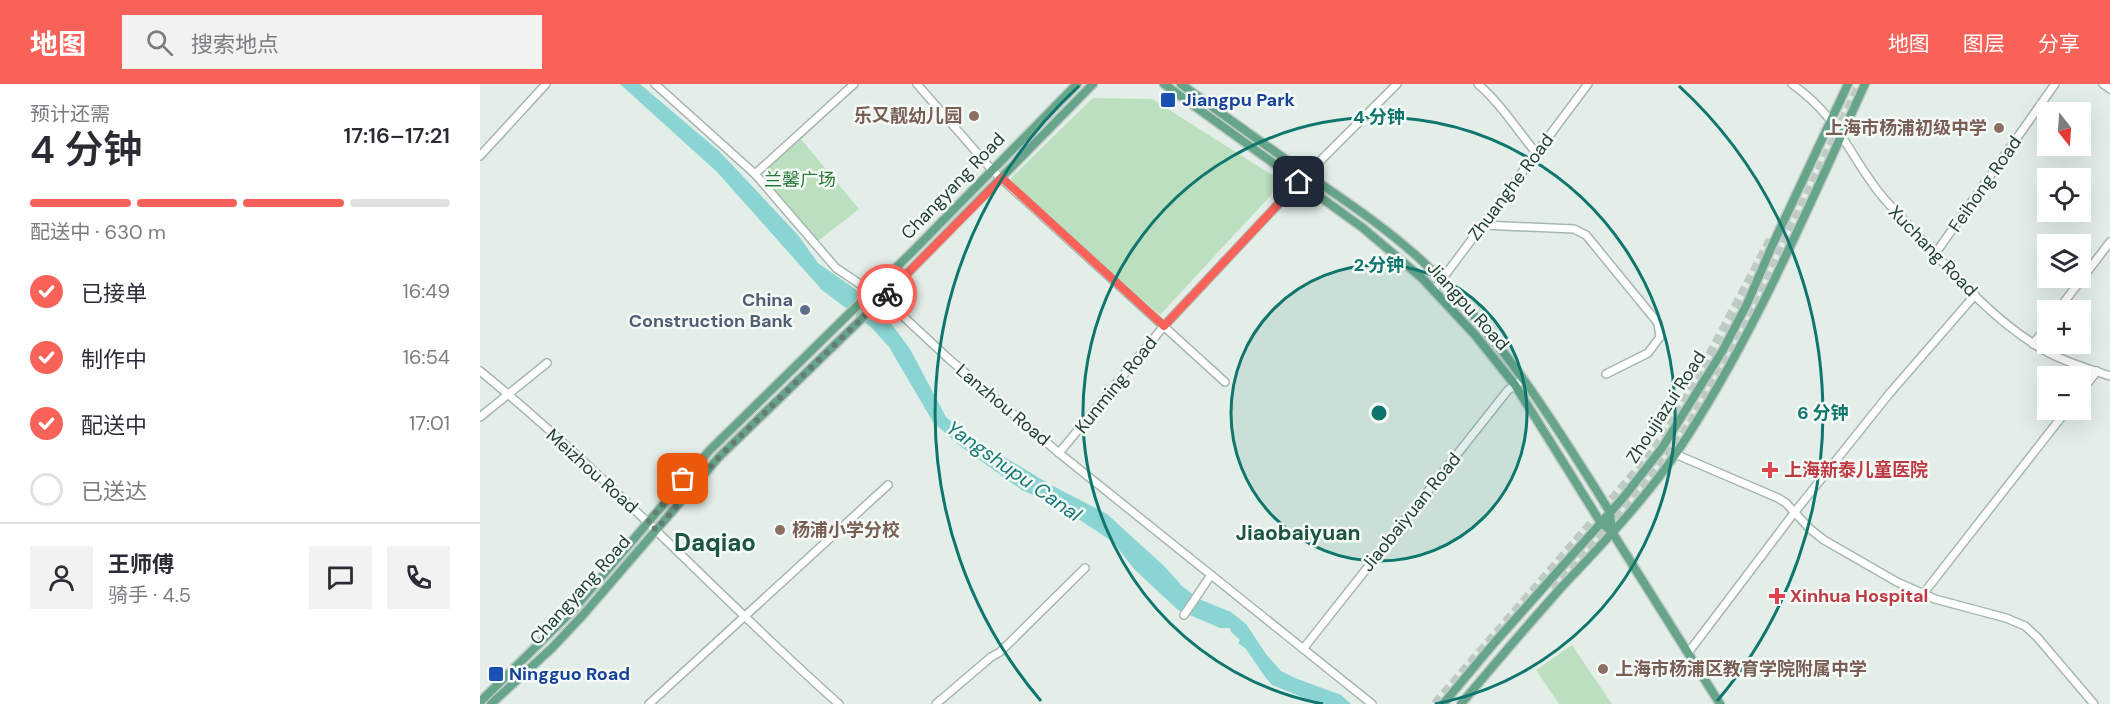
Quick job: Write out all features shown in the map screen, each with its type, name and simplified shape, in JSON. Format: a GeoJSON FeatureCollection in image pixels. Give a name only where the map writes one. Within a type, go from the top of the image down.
{"type":"FeatureCollection","features":[{"type":"Feature","properties":{"kind":"main road","name":"Changyang Road"},"geometry":{"type":"LineString","coordinates":[[480,702],[574,609],[709,450],[872,292],[1077,84]]}},
{"type":"Feature","properties":{"kind":"main road","name":"Changyang Road"},"geometry":{"type":"LineString","coordinates":[[491,704],[584,615],[719,457],[882,299],[1093,84]]}},
{"type":"Feature","properties":{"kind":"main road","name":"Jiangpu Road"},"geometry":{"type":"LineString","coordinates":[[1164,84],[1376,238],[1434,290],[1476,336],[1515,385],[1601,523],[1612,532],[1720,704]]}},
{"type":"Feature","properties":{"kind":"main road","name":"Jiangpu Road"},"geometry":{"type":"LineString","coordinates":[[1181,84],[1387,231],[1442,280],[1489,333],[1524,379],[1610,512],[1612,532]]}},
{"type":"Feature","properties":{"kind":"main road","name":"Zhoujiazui Road"},"geometry":{"type":"LineString","coordinates":[[1443,704],[1601,523],[1662,448],[1723,350],[1747,304],[1848,84]]}},
{"type":"Feature","properties":{"kind":"main road","name":"Zhoujiazui Road"},"geometry":{"type":"LineString","coordinates":[[1461,704],[1542,609],[1612,532],[1675,454],[1737,354],[1865,84]]}},
{"type":"Feature","properties":{"kind":"street"},"geometry":{"type":"LineString","coordinates":[[480,156],[546,84]]}},
{"type":"Feature","properties":{"kind":"street","name":"Lanzhou Road"},"geometry":{"type":"LineString","coordinates":[[657,84],[755,174],[843,274],[882,299],[1059,453],[1372,704]]}},
{"type":"Feature","properties":{"kind":"street"},"geometry":{"type":"LineString","coordinates":[[755,174],[854,84]]}},
{"type":"Feature","properties":{"kind":"street"},"geometry":{"type":"LineString","coordinates":[[917,84],[992,170],[1225,382]]}},
{"type":"Feature","properties":{"kind":"street","name":"Kunming Road"},"geometry":{"type":"LineString","coordinates":[[1059,453],[1164,326],[1299,182],[1397,84]]}},
{"type":"Feature","properties":{"kind":"street"},"geometry":{"type":"LineString","coordinates":[[1478,84],[1502,108],[1537,154]]}},
{"type":"Feature","properties":{"kind":"street","name":"Zhuanghe Road"},"geometry":{"type":"LineString","coordinates":[[1434,290],[1588,84]]}},
{"type":"Feature","properties":{"kind":"street","name":"Xuchang Road"},"geometry":{"type":"LineString","coordinates":[[1792,84],[1831,119],[1882,197],[1975,295],[2007,325],[2033,344],[2071,364],[2110,376]]}},
{"type":"Feature","properties":{"kind":"street","name":"Feihong Road"},"geometry":{"type":"LineString","coordinates":[[1935,254],[2055,84]]}},
{"type":"Feature","properties":{"kind":"street"},"geometry":{"type":"LineString","coordinates":[[2103,84],[2110,89]]}},
{"type":"Feature","properties":{"kind":"street"},"geometry":{"type":"LineString","coordinates":[[1483,225],[1574,229],[1586,235],[1643,303],[1658,323],[1660,337],[1648,353],[1606,374]]}},
{"type":"Feature","properties":{"kind":"street"},"geometry":{"type":"LineString","coordinates":[[2066,300],[2110,242]]}},
{"type":"Feature","properties":{"kind":"street"},"geometry":{"type":"LineString","coordinates":[[1688,653],[1794,513],[1889,394],[1975,295]]}},
{"type":"Feature","properties":{"kind":"street"},"geometry":{"type":"LineString","coordinates":[[2033,344],[2037,339]]}},
{"type":"Feature","properties":{"kind":"street"},"geometry":{"type":"LineString","coordinates":[[480,417],[547,363]]}},
{"type":"Feature","properties":{"kind":"street","name":"Meizhou Road"},"geometry":{"type":"LineString","coordinates":[[480,371],[509,394],[648,522],[779,650],[839,704]]}},
{"type":"Feature","properties":{"kind":"street"},"geometry":{"type":"LineString","coordinates":[[2091,379],[2097,371]]}},
{"type":"Feature","properties":{"kind":"street","name":"Jiaobaiyuan Road"},"geometry":{"type":"LineString","coordinates":[[1303,650],[1508,390],[1524,379]]}},
{"type":"Feature","properties":{"kind":"street"},"geometry":{"type":"LineString","coordinates":[[1923,594],[2059,420]]}},
{"type":"Feature","properties":{"kind":"street"},"geometry":{"type":"LineString","coordinates":[[1675,454],[1778,498],[1824,540],[1897,582],[1935,599],[2006,618],[2025,626],[2094,704]]}},
{"type":"Feature","properties":{"kind":"street"},"geometry":{"type":"LineString","coordinates":[[649,704],[888,485]]}},
{"type":"Feature","properties":{"kind":"street"},"geometry":{"type":"LineString","coordinates":[[936,704],[1000,652],[1085,568]]}},
{"type":"Feature","properties":{"kind":"street"},"geometry":{"type":"LineString","coordinates":[[1184,615],[1211,575]]}},
{"type":"Feature","properties":{"kind":"green space","name":"Jiangpu Park"},"geometry":{"type":"Polygon","coordinates":[[[1093,98],[1152,99],[1275,177],[1272,194],[1160,315],[1015,187],[1011,178],[1093,98]]]}},
{"type":"Feature","properties":{"kind":"green space","name":"兰馨广场"},"geometry":{"type":"Polygon","coordinates":[[[801,139],[859,209],[818,241],[765,180],[767,169],[801,139]]]}},
{"type":"Feature","properties":{"kind":"green space"},"geometry":{"type":"Polygon","coordinates":[[[1572,645],[1612,704],[1559,704],[1536,670],[1572,645]]]}},
{"type":"Feature","properties":{"kind":"water","name":"Yangshupu Canal"},"geometry":{"type":"Polygon","coordinates":[[[620,84],[640,84],[719,151],[798,235],[818,263],[855,289],[884,314],[910,349],[946,417],[967,434],[1001,455],[1051,485],[1107,514],[1164,566],[1182,586],[1199,599],[1231,612],[1246,624],[1266,654],[1281,671],[1341,695],[1351,704],[1319,704],[1272,685],[1246,649],[1238,643],[1240,640],[1230,628],[1220,628],[1178,610],[1135,570],[1113,542],[1062,508],[1022,490],[960,446],[933,422],[889,347],[871,327],[822,290],[717,172],[620,84]]]}},
{"type":"Feature","properties":{"kind":"tunnel"},"geometry":{"type":"LineString","coordinates":[[1554,590],[1666,458],[1690,424],[1749,317],[1860,84]]}},
{"type":"Feature","properties":{"kind":"tunnel"},"geometry":{"type":"LineString","coordinates":[[1435,704],[1652,453],[1679,413],[1772,237]]}},
{"type":"Feature","properties":{"kind":"way so far"},"geometry":{"type":"LineString","coordinates":[[683,479],[648,522],[656,530],[693,484],[719,457],[887,294]]}},
{"type":"Feature","properties":{"kind":"place","name":"Jiangpu Park"},"geometry":{"type":"Point","coordinates":[1168,100]}},
{"type":"Feature","properties":{"kind":"place","name":"乐又靓幼儿园"},"geometry":{"type":"Point","coordinates":[974,116]}},
{"type":"Feature","properties":{"kind":"place","name":"上海市杨浦初级中学"},"geometry":{"type":"Point","coordinates":[1999,128]}},
{"type":"Feature","properties":{"kind":"place","name":"China Construction Bank"},"geometry":{"type":"Point","coordinates":[805,310]}},
{"type":"Feature","properties":{"kind":"place","name":"上海新泰儿童医院"},"geometry":{"type":"Point","coordinates":[1770,470]}},
{"type":"Feature","properties":{"kind":"place","name":"杨浦小学分校"},"geometry":{"type":"Point","coordinates":[780,530]}},
{"type":"Feature","properties":{"kind":"place","name":"Xinhua Hospital"},"geometry":{"type":"Point","coordinates":[1777,596]}},
{"type":"Feature","properties":{"kind":"place","name":"上海市杨浦区教育学院附属中学"},"geometry":{"type":"Point","coordinates":[1603,669]}},
{"type":"Feature","properties":{"kind":"place","name":"Ningguo Road"},"geometry":{"type":"Point","coordinates":[496,674]}},
{"type":"Feature","properties":{"kind":"district","name":"Jiaobaiyuan"},"geometry":{"type":"Point","coordinates":[1298,533]}},
{"type":"Feature","properties":{"kind":"district","name":"Daqiao"},"geometry":{"type":"Point","coordinates":[715,543]}},
{"type":"Feature","properties":{"kind":"route"},"geometry":{"type":"LineString","coordinates":[[887,294],[1002,178],[1164,326],[1299,182]]}}]}
